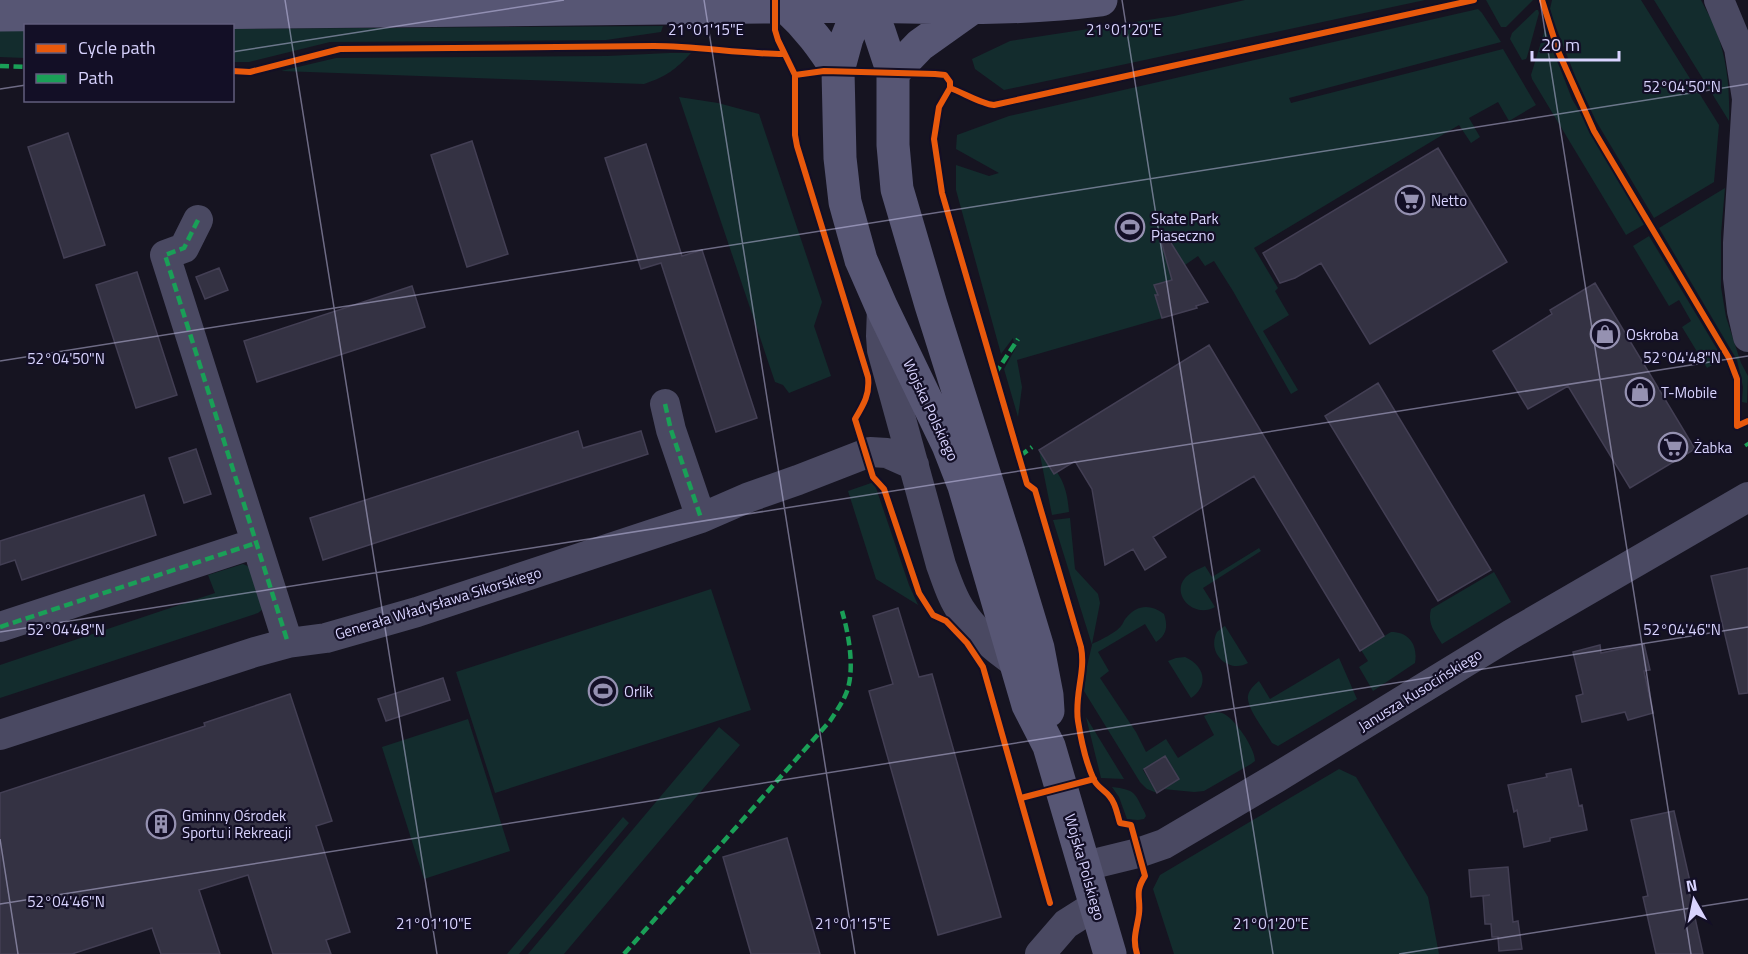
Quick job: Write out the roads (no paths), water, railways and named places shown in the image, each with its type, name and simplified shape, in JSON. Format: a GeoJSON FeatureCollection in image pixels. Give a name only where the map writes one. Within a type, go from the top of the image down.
{"type":"FeatureCollection","features":[{"type":"Feature","properties":{"kind":"street"},"geometry":{"type":"LineString","coordinates":[[0,15],[786,8],[867,2],[972,8],[1023,7],[1101,0]]}},
{"type":"Feature","properties":{"kind":"street"},"geometry":{"type":"LineString","coordinates":[[1719,0],[1739,48],[1747,99],[1738,278],[1748,337]]}},
{"type":"Feature","properties":{"kind":"street","name":"Wojska Polskiego"},"geometry":{"type":"LineString","coordinates":[[867,2],[853,23],[838,71],[840,158],[845,202],[861,260],[960,475],[1028,705],[1049,746],[1110,954]]}},
{"type":"Feature","properties":{"kind":"street","name":"Wojska Polskiego"},"geometry":{"type":"LineString","coordinates":[[867,2],[893,73],[893,145],[897,189],[1038,648],[1047,695],[1049,746]]}},
{"type":"Feature","properties":{"kind":"street"},"geometry":{"type":"LineString","coordinates":[[786,8],[807,27],[838,71]]}},
{"type":"Feature","properties":{"kind":"street"},"geometry":{"type":"LineString","coordinates":[[893,73],[920,45],[972,8]]}},
{"type":"Feature","properties":{"kind":"street"},"geometry":{"type":"LineString","coordinates":[[198,220],[184,248],[165,255],[288,642]]}},
{"type":"Feature","properties":{"kind":"street"},"geometry":{"type":"LineString","coordinates":[[882,308],[882,350],[941,565],[954,598],[963,613],[983,636],[1016,663]]}},
{"type":"Feature","properties":{"kind":"street"},"geometry":{"type":"LineString","coordinates":[[893,392],[891,406],[870,452],[887,453],[914,465]]}},
{"type":"Feature","properties":{"kind":"street"},"geometry":{"type":"LineString","coordinates":[[665,404],[671,430],[701,518]]}},
{"type":"Feature","properties":{"kind":"street","name":"Generała Władysława Sikorskiego"},"geometry":{"type":"LineString","coordinates":[[0,735],[288,642],[326,638],[417,612],[701,518],[747,498],[870,452]]}},
{"type":"Feature","properties":{"kind":"street","name":"Janusza Kusocińskiego"},"geometry":{"type":"LineString","coordinates":[[1085,866],[1138,854],[1164,844],[1510,635],[1748,497]]}},
{"type":"Feature","properties":{"kind":"street"},"geometry":{"type":"LineString","coordinates":[[0,627],[256,543]]}},
{"type":"Feature","properties":{"kind":"street"},"geometry":{"type":"LineString","coordinates":[[1040,954],[1066,924],[1096,905]]}},
{"type":"Feature","properties":{"kind":"place","name":"Netto"},"geometry":{"type":"Point","coordinates":[1410,200]}},
{"type":"Feature","properties":{"kind":"place","name":"Skate Park Piaseczno"},"geometry":{"type":"Point","coordinates":[1130,227]}},
{"type":"Feature","properties":{"kind":"place","name":"Oskroba"},"geometry":{"type":"Point","coordinates":[1605,334]}},
{"type":"Feature","properties":{"kind":"place","name":"T-Mobile"},"geometry":{"type":"Point","coordinates":[1640,392]}},
{"type":"Feature","properties":{"kind":"place","name":"Żabka"},"geometry":{"type":"Point","coordinates":[1673,447]}},
{"type":"Feature","properties":{"kind":"place","name":"Orlik"},"geometry":{"type":"Point","coordinates":[603,691]}},
{"type":"Feature","properties":{"kind":"place","name":"Gminny Ośrodek Sportu i Rekreacji"},"geometry":{"type":"Point","coordinates":[161,824]}}]}
